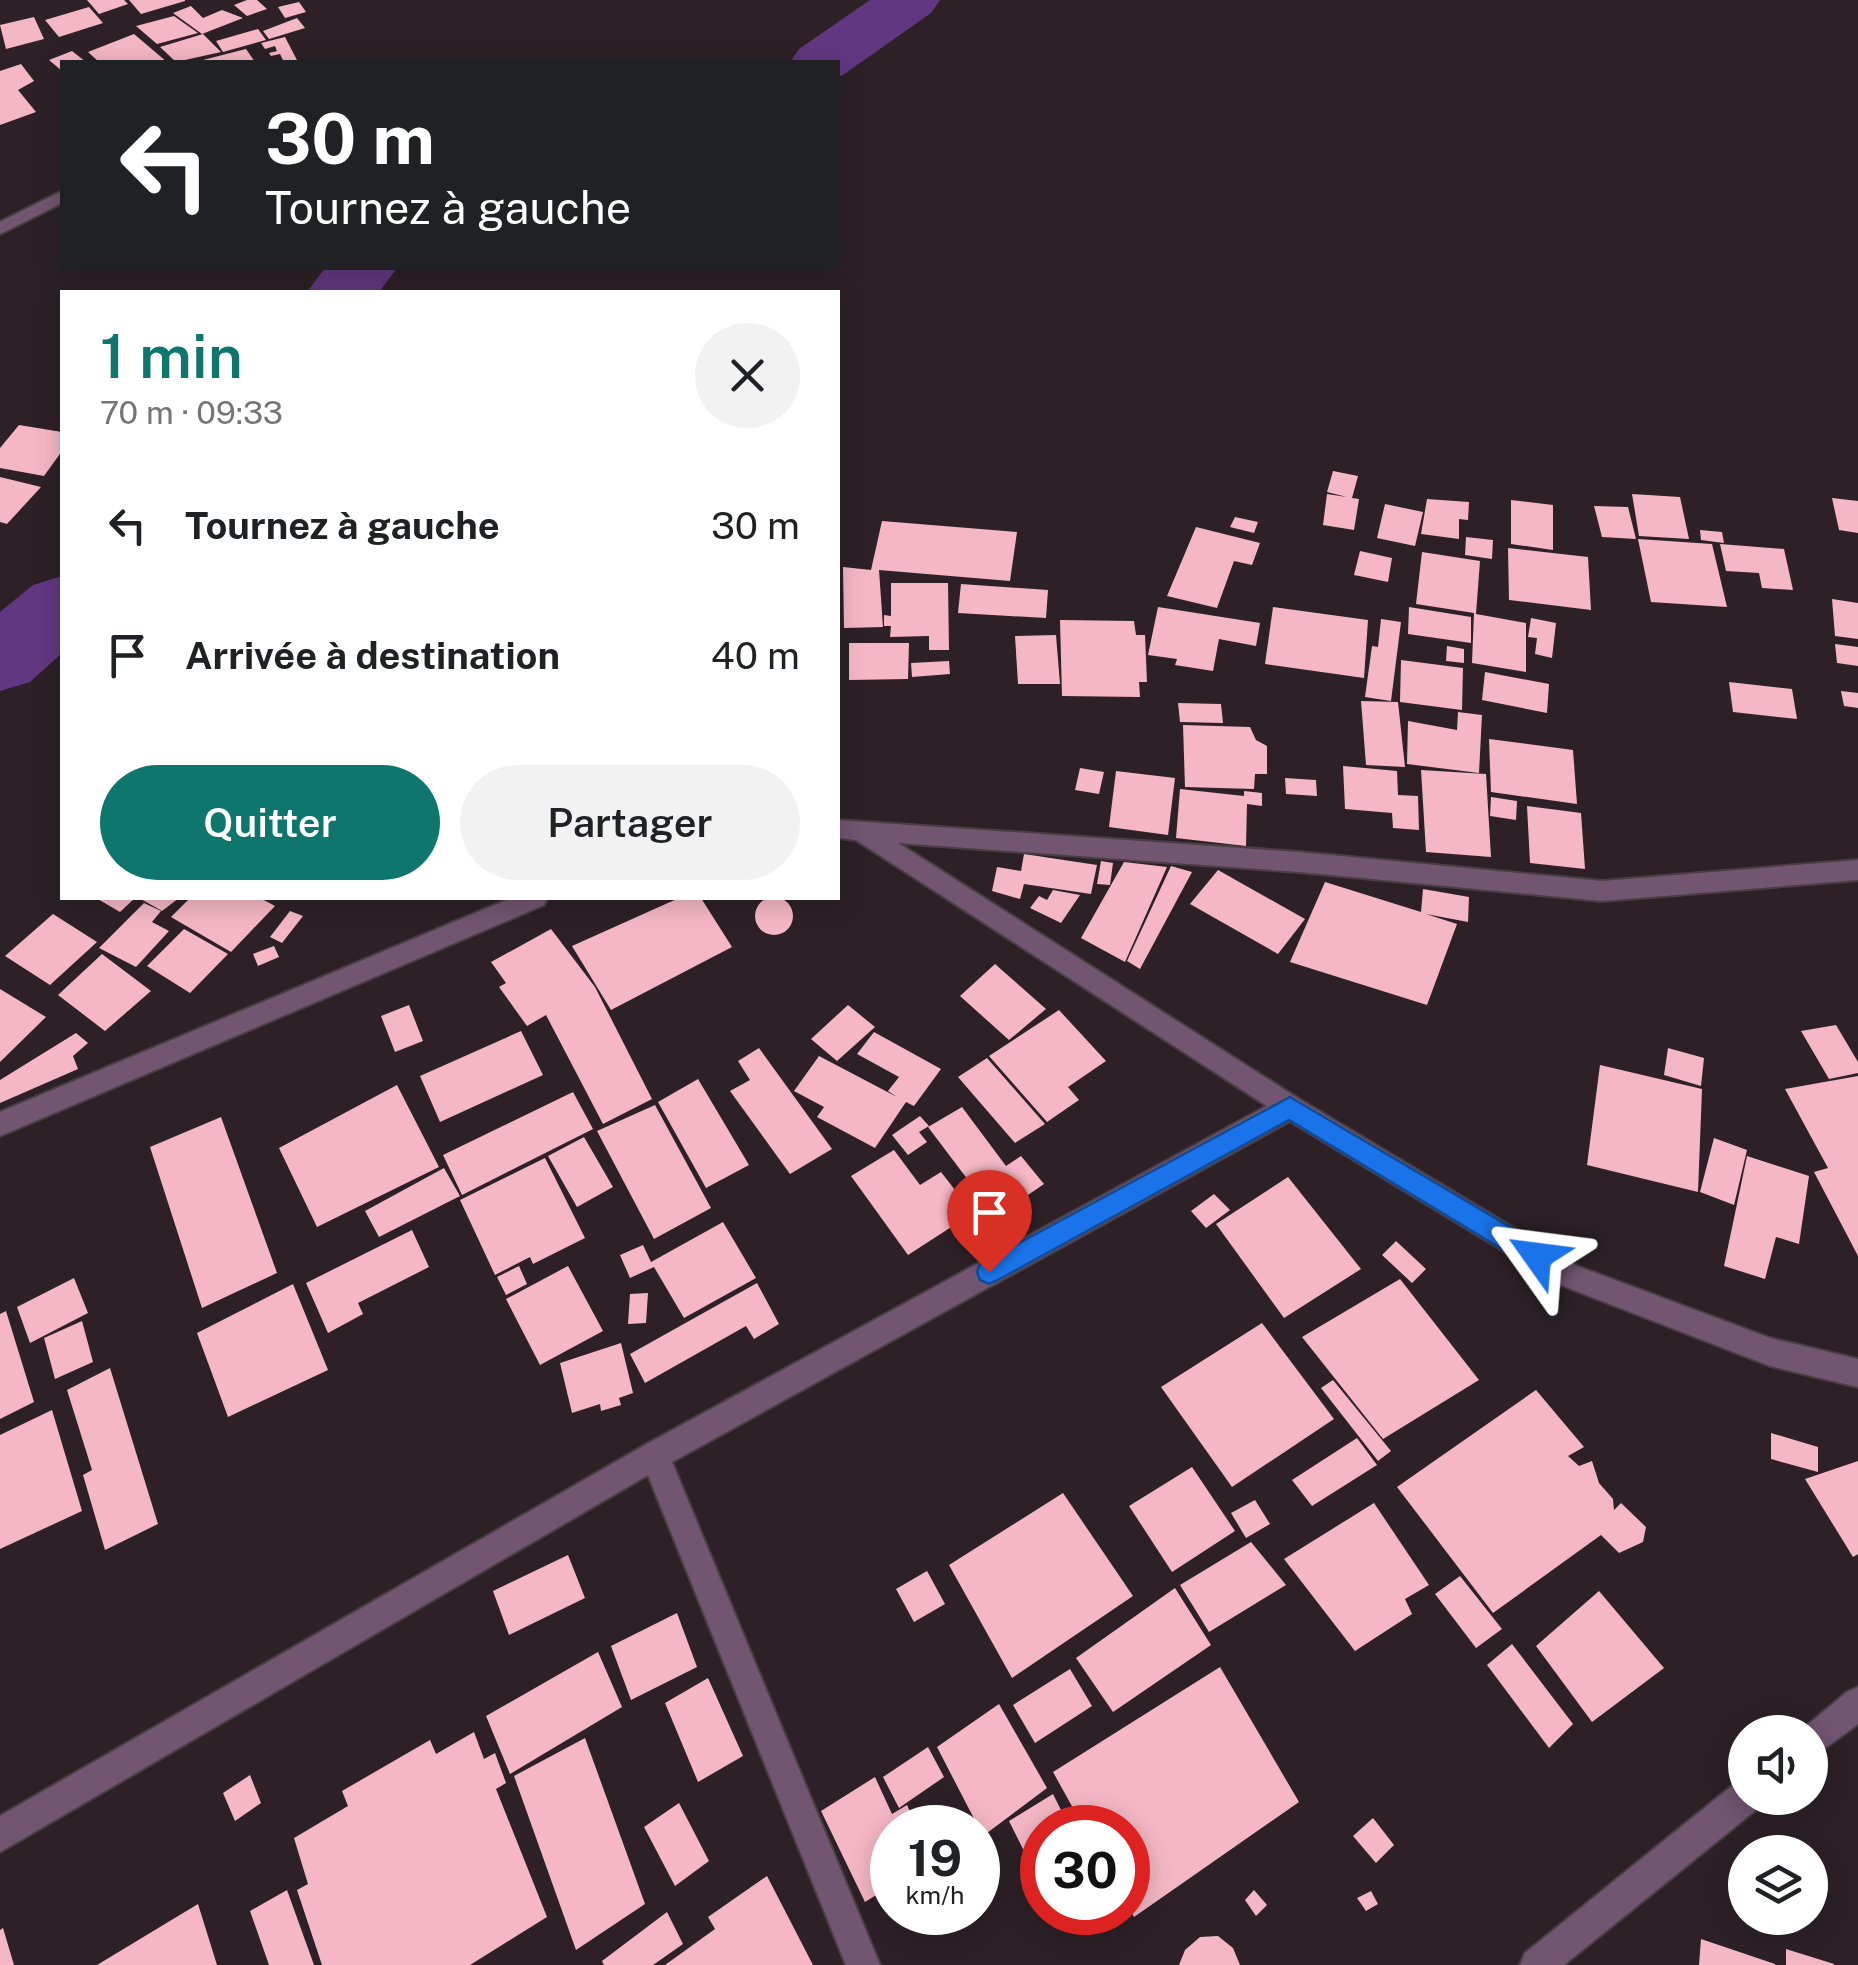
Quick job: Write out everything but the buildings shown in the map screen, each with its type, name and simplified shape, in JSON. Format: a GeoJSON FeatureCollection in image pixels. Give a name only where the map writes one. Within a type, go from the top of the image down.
{"type":"FeatureCollection","features":[{"type":"Feature","properties":{"kind":"street"},"geometry":{"type":"LineString","coordinates":[[0,229],[60,197]]}},
{"type":"Feature","properties":{"kind":"street"},"geometry":{"type":"LineString","coordinates":[[848,829],[1299,862],[1602,891],[1858,870]]}},
{"type":"Feature","properties":{"kind":"street"},"geometry":{"type":"LineString","coordinates":[[848,829],[1290,1108],[1568,1275],[1770,1352],[1858,1373]]}},
{"type":"Feature","properties":{"kind":"street"},"geometry":{"type":"LineString","coordinates":[[0,1124],[529,900]]}},
{"type":"Feature","properties":{"kind":"street"},"geometry":{"type":"LineString","coordinates":[[0,1835],[655,1455],[1290,1108]]}},
{"type":"Feature","properties":{"kind":"street"},"geometry":{"type":"LineString","coordinates":[[655,1455],[864,1965]]}},
{"type":"Feature","properties":{"kind":"street"},"geometry":{"type":"LineString","coordinates":[[1828,1728],[1858,1703]]}},
{"type":"Feature","properties":{"kind":"street"},"geometry":{"type":"LineString","coordinates":[[1537,1965],[1728,1811]]}},
{"type":"Feature","properties":{"kind":"waterway"},"geometry":{"type":"LineString","coordinates":[[824,60],[910,0]]}},
{"type":"Feature","properties":{"kind":"waterway"},"geometry":{"type":"LineString","coordinates":[[344,290],[360,270]]}},
{"type":"Feature","properties":{"kind":"waterway"},"geometry":{"type":"LineString","coordinates":[[0,660],[60,608]]}},
{"type":"Feature","properties":{"kind":"route"},"geometry":{"type":"LineString","coordinates":[[989,1272],[1290,1108],[1537,1256]]}}]}
